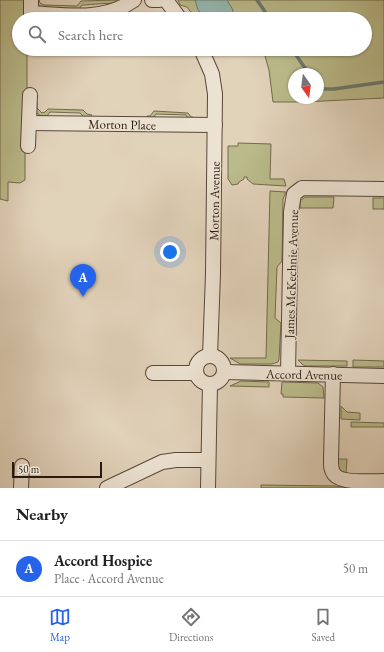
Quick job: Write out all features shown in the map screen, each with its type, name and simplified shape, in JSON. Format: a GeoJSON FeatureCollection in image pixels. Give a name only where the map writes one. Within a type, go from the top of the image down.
{"type":"FeatureCollection","features":[{"type":"Feature","properties":{"kind":"street"},"geometry":{"type":"LineString","coordinates":[[107,12],[126,6],[134,0]]}},
{"type":"Feature","properties":{"kind":"street"},"geometry":{"type":"LineString","coordinates":[[152,0],[159,0]]}},
{"type":"Feature","properties":{"kind":"street"},"geometry":{"type":"LineString","coordinates":[[166,0],[175,12]]}},
{"type":"Feature","properties":{"kind":"street"},"geometry":{"type":"LineString","coordinates":[[31,11],[42,12]]}},
{"type":"Feature","properties":{"kind":"street","name":"Morton Avenue"},"geometry":{"type":"LineString","coordinates":[[204,56],[212,74],[215,125],[213,274],[210,356]]}},
{"type":"Feature","properties":{"kind":"street"},"geometry":{"type":"LineString","coordinates":[[28,146],[30,95]]}},
{"type":"Feature","properties":{"kind":"street","name":"Morton Place"},"geometry":{"type":"LineString","coordinates":[[29,123],[215,125]]}},
{"type":"Feature","properties":{"kind":"street","name":"James McKechnie Avenue"},"geometry":{"type":"LineString","coordinates":[[288,373],[291,212],[294,194],[302,188],[384,189]]}},
{"type":"Feature","properties":{"kind":"street"},"geometry":{"type":"LineString","coordinates":[[210,356],[215,357],[222,363],[224,372],[223,376],[218,382],[210,384],[203,382],[197,377],[196,373],[198,363],[201,359],[210,356]]}},
{"type":"Feature","properties":{"kind":"street","name":"Accord Avenue"},"geometry":{"type":"LineString","coordinates":[[224,372],[384,376]]}},
{"type":"Feature","properties":{"kind":"street"},"geometry":{"type":"LineString","coordinates":[[153,373],[196,373]]}},
{"type":"Feature","properties":{"kind":"street"},"geometry":{"type":"LineString","coordinates":[[333,374],[331,462],[334,475],[346,480],[384,481]]}},
{"type":"Feature","properties":{"kind":"street"},"geometry":{"type":"LineString","coordinates":[[208,488],[210,384]]}},
{"type":"Feature","properties":{"kind":"street"},"geometry":{"type":"LineString","coordinates":[[107,488],[162,462],[176,460],[208,460]]}},
{"type":"Feature","properties":{"kind":"street"},"geometry":{"type":"LineString","coordinates":[[21,488],[22,466]]}},
{"type":"Feature","properties":{"kind":"green space"},"geometry":{"type":"Polygon","coordinates":[[[0,0],[24,0],[24,12],[12,12],[12,56],[27,56],[27,90],[23,94],[22,148],[25,153],[25,180],[20,183],[8,182],[8,201],[0,199],[0,0]]]}},
{"type":"Feature","properties":{"kind":"green space"},"geometry":{"type":"Polygon","coordinates":[[[35,0],[39,0],[40,3],[44,5],[77,6],[81,1],[116,0],[117,4],[105,3],[82,5],[79,9],[43,8],[39,6],[35,0]]]}},
{"type":"Feature","properties":{"kind":"green space"},"geometry":{"type":"Polygon","coordinates":[[[178,0],[384,0],[384,98],[324,101],[324,68],[288,68],[288,102],[273,102],[269,70],[265,56],[372,56],[372,12],[191,12],[187,7],[180,5],[178,0]]]}},
{"type":"Feature","properties":{"kind":"green space"},"geometry":{"type":"Polygon","coordinates":[[[37,102],[37,108],[42,113],[48,109],[83,110],[87,114],[92,115],[90,118],[85,118],[80,113],[50,112],[47,116],[41,116],[34,111],[34,104],[37,102]]]}},
{"type":"Feature","properties":{"kind":"green space"},"geometry":{"type":"Polygon","coordinates":[[[154,111],[188,113],[191,117],[193,117],[193,120],[189,120],[186,115],[156,114],[152,119],[149,119],[147,116],[150,116],[154,111]]]}},
{"type":"Feature","properties":{"kind":"green space"},"geometry":{"type":"Polygon","coordinates":[[[238,143],[271,144],[270,179],[284,179],[286,186],[253,184],[247,179],[247,177],[244,177],[244,179],[238,184],[232,185],[228,179],[228,146],[238,146],[238,143]]]}},
{"type":"Feature","properties":{"kind":"green space"},"geometry":{"type":"Polygon","coordinates":[[[270,191],[286,192],[283,199],[282,261],[277,267],[275,318],[281,323],[279,359],[278,362],[272,364],[240,364],[230,358],[266,358],[270,191]]]}},
{"type":"Feature","properties":{"kind":"green space"},"geometry":{"type":"Polygon","coordinates":[[[305,197],[334,197],[333,208],[300,208],[300,201],[305,197]]]}},
{"type":"Feature","properties":{"kind":"green space"},"geometry":{"type":"Polygon","coordinates":[[[373,198],[384,198],[384,209],[373,209],[373,198]]]}},
{"type":"Feature","properties":{"kind":"green space"},"geometry":{"type":"Polygon","coordinates":[[[298,360],[347,361],[347,366],[305,366],[298,360]]]}},
{"type":"Feature","properties":{"kind":"green space"},"geometry":{"type":"Polygon","coordinates":[[[353,360],[384,361],[384,367],[353,367],[353,360]]]}},
{"type":"Feature","properties":{"kind":"green space"},"geometry":{"type":"Polygon","coordinates":[[[241,381],[269,382],[269,387],[230,386],[241,381]]]}},
{"type":"Feature","properties":{"kind":"green space"},"geometry":{"type":"Polygon","coordinates":[[[282,382],[318,383],[323,387],[324,398],[283,397],[283,394],[281,394],[282,382]]]}},
{"type":"Feature","properties":{"kind":"green space"},"geometry":{"type":"Polygon","coordinates":[[[341,406],[347,412],[360,413],[360,420],[341,419],[341,406]]]}},
{"type":"Feature","properties":{"kind":"green space"},"geometry":{"type":"Polygon","coordinates":[[[351,422],[384,423],[384,427],[351,427],[351,422]]]}},
{"type":"Feature","properties":{"kind":"green space"},"geometry":{"type":"Polygon","coordinates":[[[336,459],[347,459],[346,474],[337,468],[336,459]]]}},
{"type":"Feature","properties":{"kind":"green space"},"geometry":{"type":"Polygon","coordinates":[[[261,485],[336,486],[349,488],[261,488],[261,485]]]}},
{"type":"Feature","properties":{"kind":"water"},"geometry":{"type":"Polygon","coordinates":[[[195,0],[227,0],[233,10],[233,12],[200,12],[195,0]]]}},
{"type":"Feature","properties":{"kind":"waterway"},"geometry":{"type":"LineString","coordinates":[[257,0],[265,12]]}},
{"type":"Feature","properties":{"kind":"waterway"},"geometry":{"type":"LineString","coordinates":[[297,56],[305,68]]}},
{"type":"Feature","properties":{"kind":"waterway"},"geometry":{"type":"LineString","coordinates":[[324,89],[384,82]]}},
{"type":"Feature","properties":{"kind":"place","name":"Accord Hospice"},"geometry":{"type":"Point","coordinates":[83,297]}}]}
